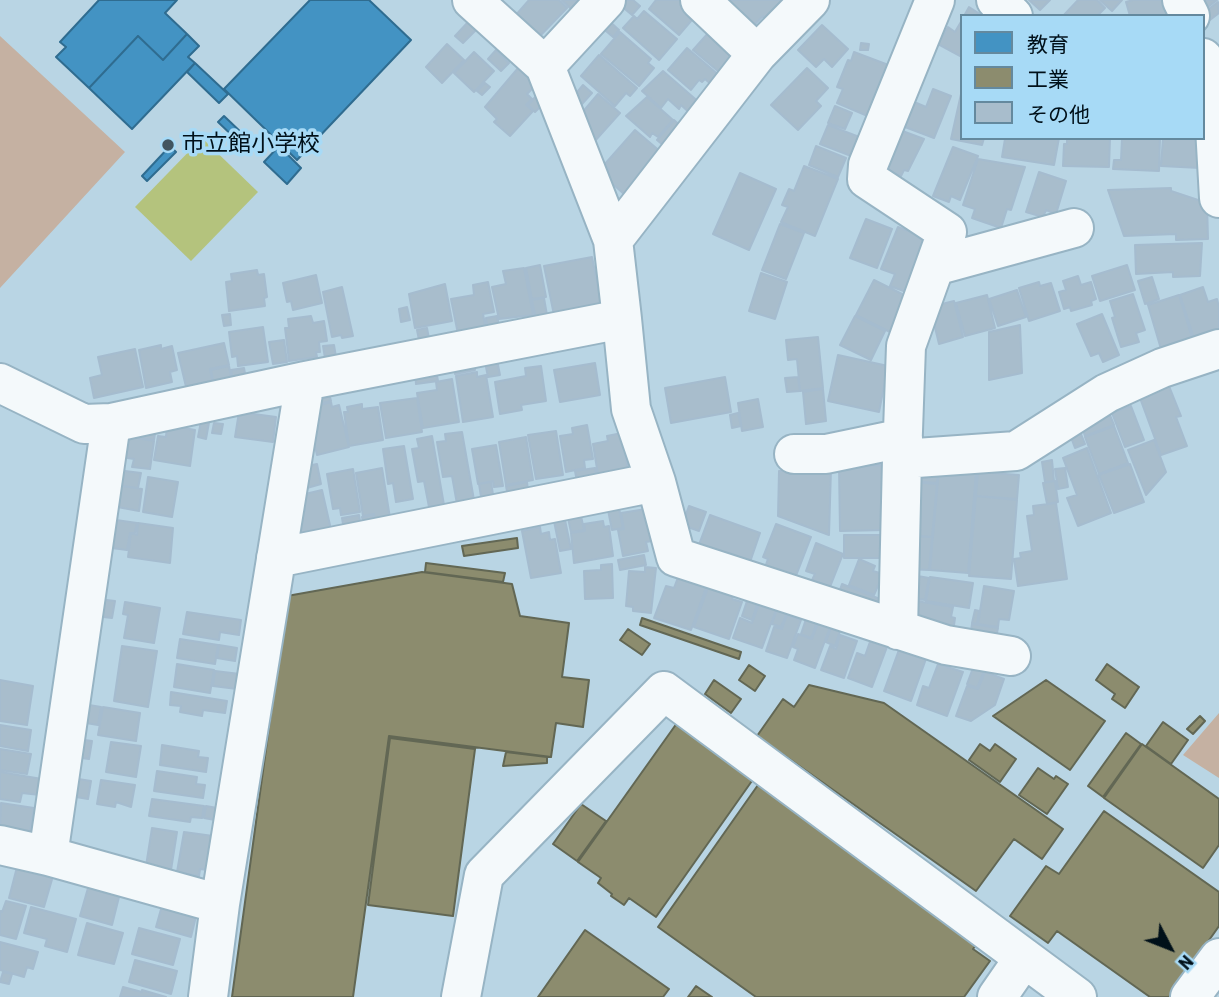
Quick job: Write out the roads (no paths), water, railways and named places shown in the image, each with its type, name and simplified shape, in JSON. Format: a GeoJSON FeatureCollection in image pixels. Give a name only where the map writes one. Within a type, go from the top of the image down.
{"type":"FeatureCollection","features":[{"type":"Feature","properties":{"kind":"street"},"geometry":{"type":"LineString","coordinates":[[472,0],[545,66],[612,240],[631,409],[656,482],[676,557],[946,645],[1011,656]]}},
{"type":"Feature","properties":{"kind":"street"},"geometry":{"type":"LineString","coordinates":[[545,66],[606,0]]}},
{"type":"Feature","properties":{"kind":"street"},"geometry":{"type":"LineString","coordinates":[[700,0],[757,54]]}},
{"type":"Feature","properties":{"kind":"street"},"geometry":{"type":"LineString","coordinates":[[612,240],[757,54],[810,0]]}},
{"type":"Feature","properties":{"kind":"street"},"geometry":{"type":"LineString","coordinates":[[898,630],[906,346],[947,232],[867,179],[869,165],[935,0]]}},
{"type":"Feature","properties":{"kind":"street"},"geometry":{"type":"LineString","coordinates":[[996,0],[1011,14]]}},
{"type":"Feature","properties":{"kind":"street"},"geometry":{"type":"LineString","coordinates":[[1206,81],[1219,185]]}},
{"type":"Feature","properties":{"kind":"street"},"geometry":{"type":"LineString","coordinates":[[935,266],[1074,228]]}},
{"type":"Feature","properties":{"kind":"street"},"geometry":{"type":"LineString","coordinates":[[0,383],[84,424],[111,424],[305,381],[622,319]]}},
{"type":"Feature","properties":{"kind":"street"},"geometry":{"type":"LineString","coordinates":[[794,454],[903,448],[1016,451],[1107,393],[1162,368],[1219,349]]}},
{"type":"Feature","properties":{"kind":"street"},"geometry":{"type":"LineString","coordinates":[[208,997],[220,904],[305,381]]}},
{"type":"Feature","properties":{"kind":"street"},"geometry":{"type":"LineString","coordinates":[[48,856],[111,424]]}},
{"type":"Feature","properties":{"kind":"street"},"geometry":{"type":"LineString","coordinates":[[276,558],[656,482]]}},
{"type":"Feature","properties":{"kind":"street"},"geometry":{"type":"LineString","coordinates":[[461,997],[484,875],[664,691],[1077,997]]}},
{"type":"Feature","properties":{"kind":"street"},"geometry":{"type":"LineString","coordinates":[[0,845],[220,904]]}},
{"type":"Feature","properties":{"kind":"street"},"geometry":{"type":"LineString","coordinates":[[997,997],[1024,958]]}},
{"type":"Feature","properties":{"kind":"street"},"geometry":{"type":"LineString","coordinates":[[1190,997],[1219,958]]}},
{"type":"Feature","properties":{"kind":"place","name":"市立館小学校"},"geometry":{"type":"Point","coordinates":[168,145]}}]}
